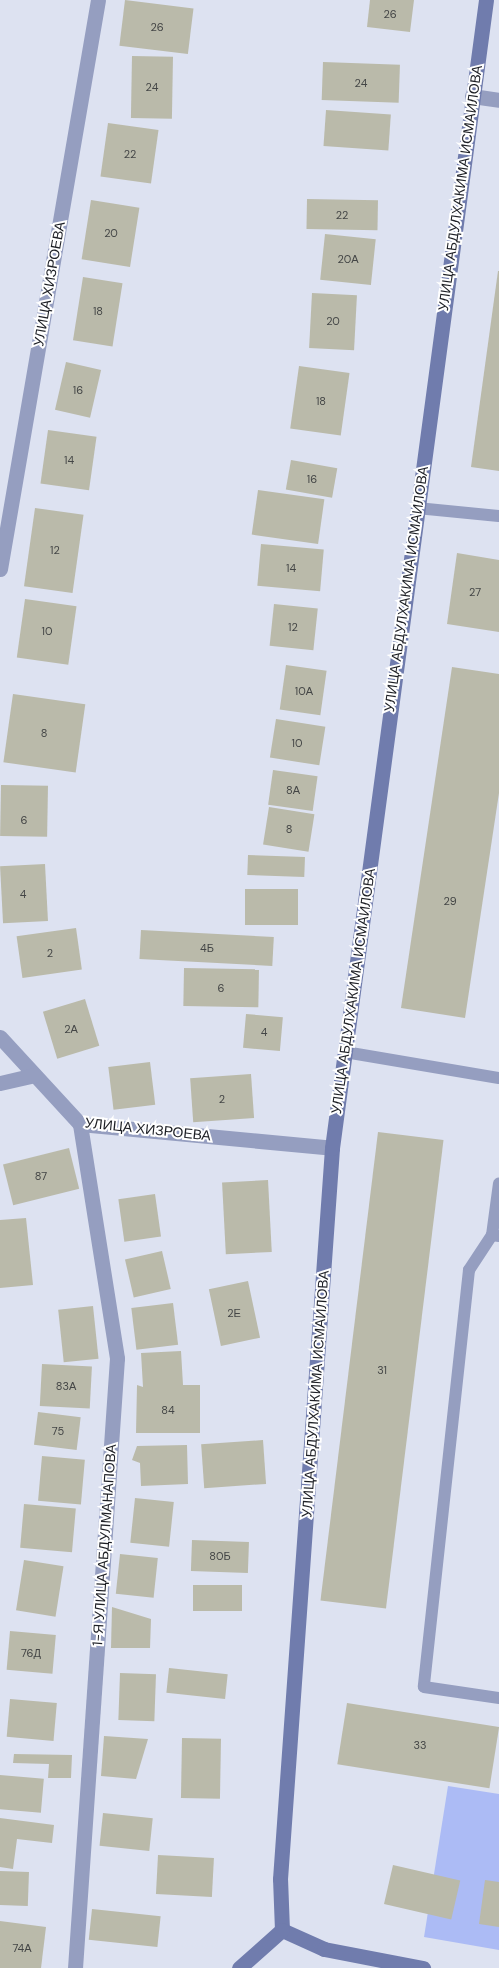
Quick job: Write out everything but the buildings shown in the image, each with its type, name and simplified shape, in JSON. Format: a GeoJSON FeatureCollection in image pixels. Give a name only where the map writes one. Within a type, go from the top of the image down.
{"type":"FeatureCollection","features":[{"type":"Feature","properties":{"kind":"main road","name":"УЛИЦА АБДУЛХАКИМА ИСМАИЛОВА"},"geometry":{"type":"LineString","coordinates":[[282,1930],[280,1879],[332,1148],[486,0]]}},
{"type":"Feature","properties":{"kind":"main road"},"geometry":{"type":"LineString","coordinates":[[239,1968],[282,1930],[324,1949],[423,1968]]}},
{"type":"Feature","properties":{"kind":"street","name":"УЛИЦА ХИЗРОЕВА"},"geometry":{"type":"LineString","coordinates":[[0,569],[98,0]]}},
{"type":"Feature","properties":{"kind":"street"},"geometry":{"type":"LineString","coordinates":[[472,96],[499,100]]}},
{"type":"Feature","properties":{"kind":"street","name":"УЛИЦА ХИЗРОЕВА"},"geometry":{"type":"LineString","coordinates":[[0,1037],[80,1124],[332,1148]]}},
{"type":"Feature","properties":{"kind":"street"},"geometry":{"type":"LineString","coordinates":[[0,1083],[34,1075]]}},
{"type":"Feature","properties":{"kind":"street","name":"1-Я УЛИЦА АБДУЛМАНАПОВА"},"geometry":{"type":"LineString","coordinates":[[74,1968],[117,1358],[80,1124]]}},
{"type":"Feature","properties":{"kind":"lane"},"geometry":{"type":"LineString","coordinates":[[417,508],[499,516]]}},
{"type":"Feature","properties":{"kind":"lane"},"geometry":{"type":"LineString","coordinates":[[345,1052],[499,1078]]}},
{"type":"Feature","properties":{"kind":"lane"},"geometry":{"type":"LineString","coordinates":[[499,1182],[496,1236],[469,1270],[424,1686],[499,1698]]}},
{"type":"Feature","properties":{"kind":"shaded area"},"geometry":{"type":"Polygon","coordinates":[[[448,1786],[499,1794],[499,1950],[424,1937],[448,1786]]]}}]}
